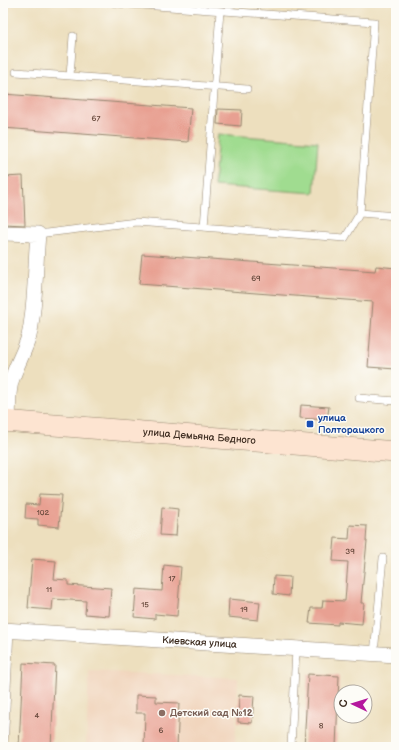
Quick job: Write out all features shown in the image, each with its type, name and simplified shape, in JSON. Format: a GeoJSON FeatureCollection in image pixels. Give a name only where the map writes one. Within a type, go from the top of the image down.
{"type":"FeatureCollection","features":[{"type":"Feature","properties":{"kind":"main road","name":"улица Демьяна Бедного"},"geometry":{"type":"LineString","coordinates":[[5,421],[396,452]]}},
{"type":"Feature","properties":{"kind":"street"},"geometry":{"type":"LineString","coordinates":[[3,233],[38,234],[29,335],[24,352],[12,376],[5,421]]}},
{"type":"Feature","properties":{"kind":"street","name":"Киевская улица"},"geometry":{"type":"LineString","coordinates":[[6,630],[396,655]]}},
{"type":"Feature","properties":{"kind":"lane"},"geometry":{"type":"LineString","coordinates":[[38,234],[136,222],[345,238],[360,213],[374,22],[115,3]]}},
{"type":"Feature","properties":{"kind":"lane"},"geometry":{"type":"LineString","coordinates":[[204,227],[220,11]]}},
{"type":"Feature","properties":{"kind":"lane"},"geometry":{"type":"LineString","coordinates":[[70,76],[73,36]]}},
{"type":"Feature","properties":{"kind":"lane"},"geometry":{"type":"LineString","coordinates":[[16,72],[247,89]]}},
{"type":"Feature","properties":{"kind":"lane"},"geometry":{"type":"LineString","coordinates":[[360,213],[396,216]]}},
{"type":"Feature","properties":{"kind":"lane"},"geometry":{"type":"LineString","coordinates":[[359,398],[396,401]]}},
{"type":"Feature","properties":{"kind":"lane"},"geometry":{"type":"LineString","coordinates":[[374,654],[383,558]]}},
{"type":"Feature","properties":{"kind":"lane"},"geometry":{"type":"LineString","coordinates":[[4,747],[6,630]]}},
{"type":"Feature","properties":{"kind":"lane"},"geometry":{"type":"LineString","coordinates":[[291,747],[296,648]]}},
{"type":"Feature","properties":{"kind":"shaded area","name":"Детский сад №12"},"geometry":{"type":"Polygon","coordinates":[[[89,671],[238,678],[235,747],[86,747],[89,671]]]}},
{"type":"Feature","properties":{"kind":"green space"},"geometry":{"type":"Polygon","coordinates":[[[218,134],[318,142],[314,193],[214,186],[218,134]]]}},
{"type":"Feature","properties":{"kind":"building"},"geometry":{"type":"Polygon","coordinates":[[[3,94],[191,108],[188,142],[3,128],[3,94]]]}},
{"type":"Feature","properties":{"kind":"building"},"geometry":{"type":"Polygon","coordinates":[[[218,109],[242,110],[241,126],[217,124],[218,109]]]}},
{"type":"Feature","properties":{"kind":"building"},"geometry":{"type":"Polygon","coordinates":[[[23,176],[25,225],[3,224],[3,177],[23,176]]]}},
{"type":"Feature","properties":{"kind":"building"},"geometry":{"type":"Polygon","coordinates":[[[142,254],[375,271],[376,266],[396,268],[396,369],[368,367],[373,302],[139,284],[142,254]]]}},
{"type":"Feature","properties":{"kind":"building"},"geometry":{"type":"Polygon","coordinates":[[[301,405],[329,407],[327,420],[300,418],[301,405]]]}},
{"type":"Feature","properties":{"kind":"building"},"geometry":{"type":"Polygon","coordinates":[[[40,494],[62,495],[59,527],[38,525],[38,519],[25,518],[26,504],[39,505],[40,494]]]}},
{"type":"Feature","properties":{"kind":"building"},"geometry":{"type":"Polygon","coordinates":[[[162,507],[178,509],[176,536],[160,535],[162,507]]]}},
{"type":"Feature","properties":{"kind":"building"},"geometry":{"type":"Polygon","coordinates":[[[350,525],[367,526],[361,603],[364,603],[362,624],[338,622],[338,625],[309,623],[311,608],[322,608],[323,600],[345,601],[348,562],[333,561],[335,538],[349,539],[350,525]]]}},
{"type":"Feature","properties":{"kind":"building"},"geometry":{"type":"Polygon","coordinates":[[[32,559],[56,561],[54,579],[68,580],[68,585],[111,588],[109,616],[85,614],[86,601],[53,599],[52,610],[28,608],[32,559]]]}},
{"type":"Feature","properties":{"kind":"building"},"geometry":{"type":"Polygon","coordinates":[[[164,565],[181,567],[177,616],[155,614],[155,619],[134,617],[136,589],[162,591],[164,565]]]}},
{"type":"Feature","properties":{"kind":"building"},"geometry":{"type":"Polygon","coordinates":[[[274,576],[290,577],[289,596],[273,594],[274,576]]]}},
{"type":"Feature","properties":{"kind":"building"},"geometry":{"type":"Polygon","coordinates":[[[229,599],[260,602],[258,620],[228,617],[229,599]]]}},
{"type":"Feature","properties":{"kind":"building"},"geometry":{"type":"Polygon","coordinates":[[[23,663],[55,665],[51,747],[19,747],[23,663]]]}},
{"type":"Feature","properties":{"kind":"building"},"geometry":{"type":"Polygon","coordinates":[[[308,674],[339,676],[339,684],[333,684],[333,724],[337,724],[336,747],[304,747],[308,674]]]}},
{"type":"Feature","properties":{"kind":"building"},"geometry":{"type":"Polygon","coordinates":[[[136,695],[156,696],[156,702],[179,703],[177,747],[144,747],[145,713],[136,713],[136,695]]]}},
{"type":"Feature","properties":{"kind":"building"},"geometry":{"type":"Polygon","coordinates":[[[239,695],[254,696],[252,723],[238,722],[239,695]]]}},
{"type":"Feature","properties":{"kind":"place","name":"улица Полторацкого"},"geometry":{"type":"Point","coordinates":[310,424]}},
{"type":"Feature","properties":{"kind":"place","name":"Детский сад №12"},"geometry":{"type":"Point","coordinates":[162,713]}}]}
